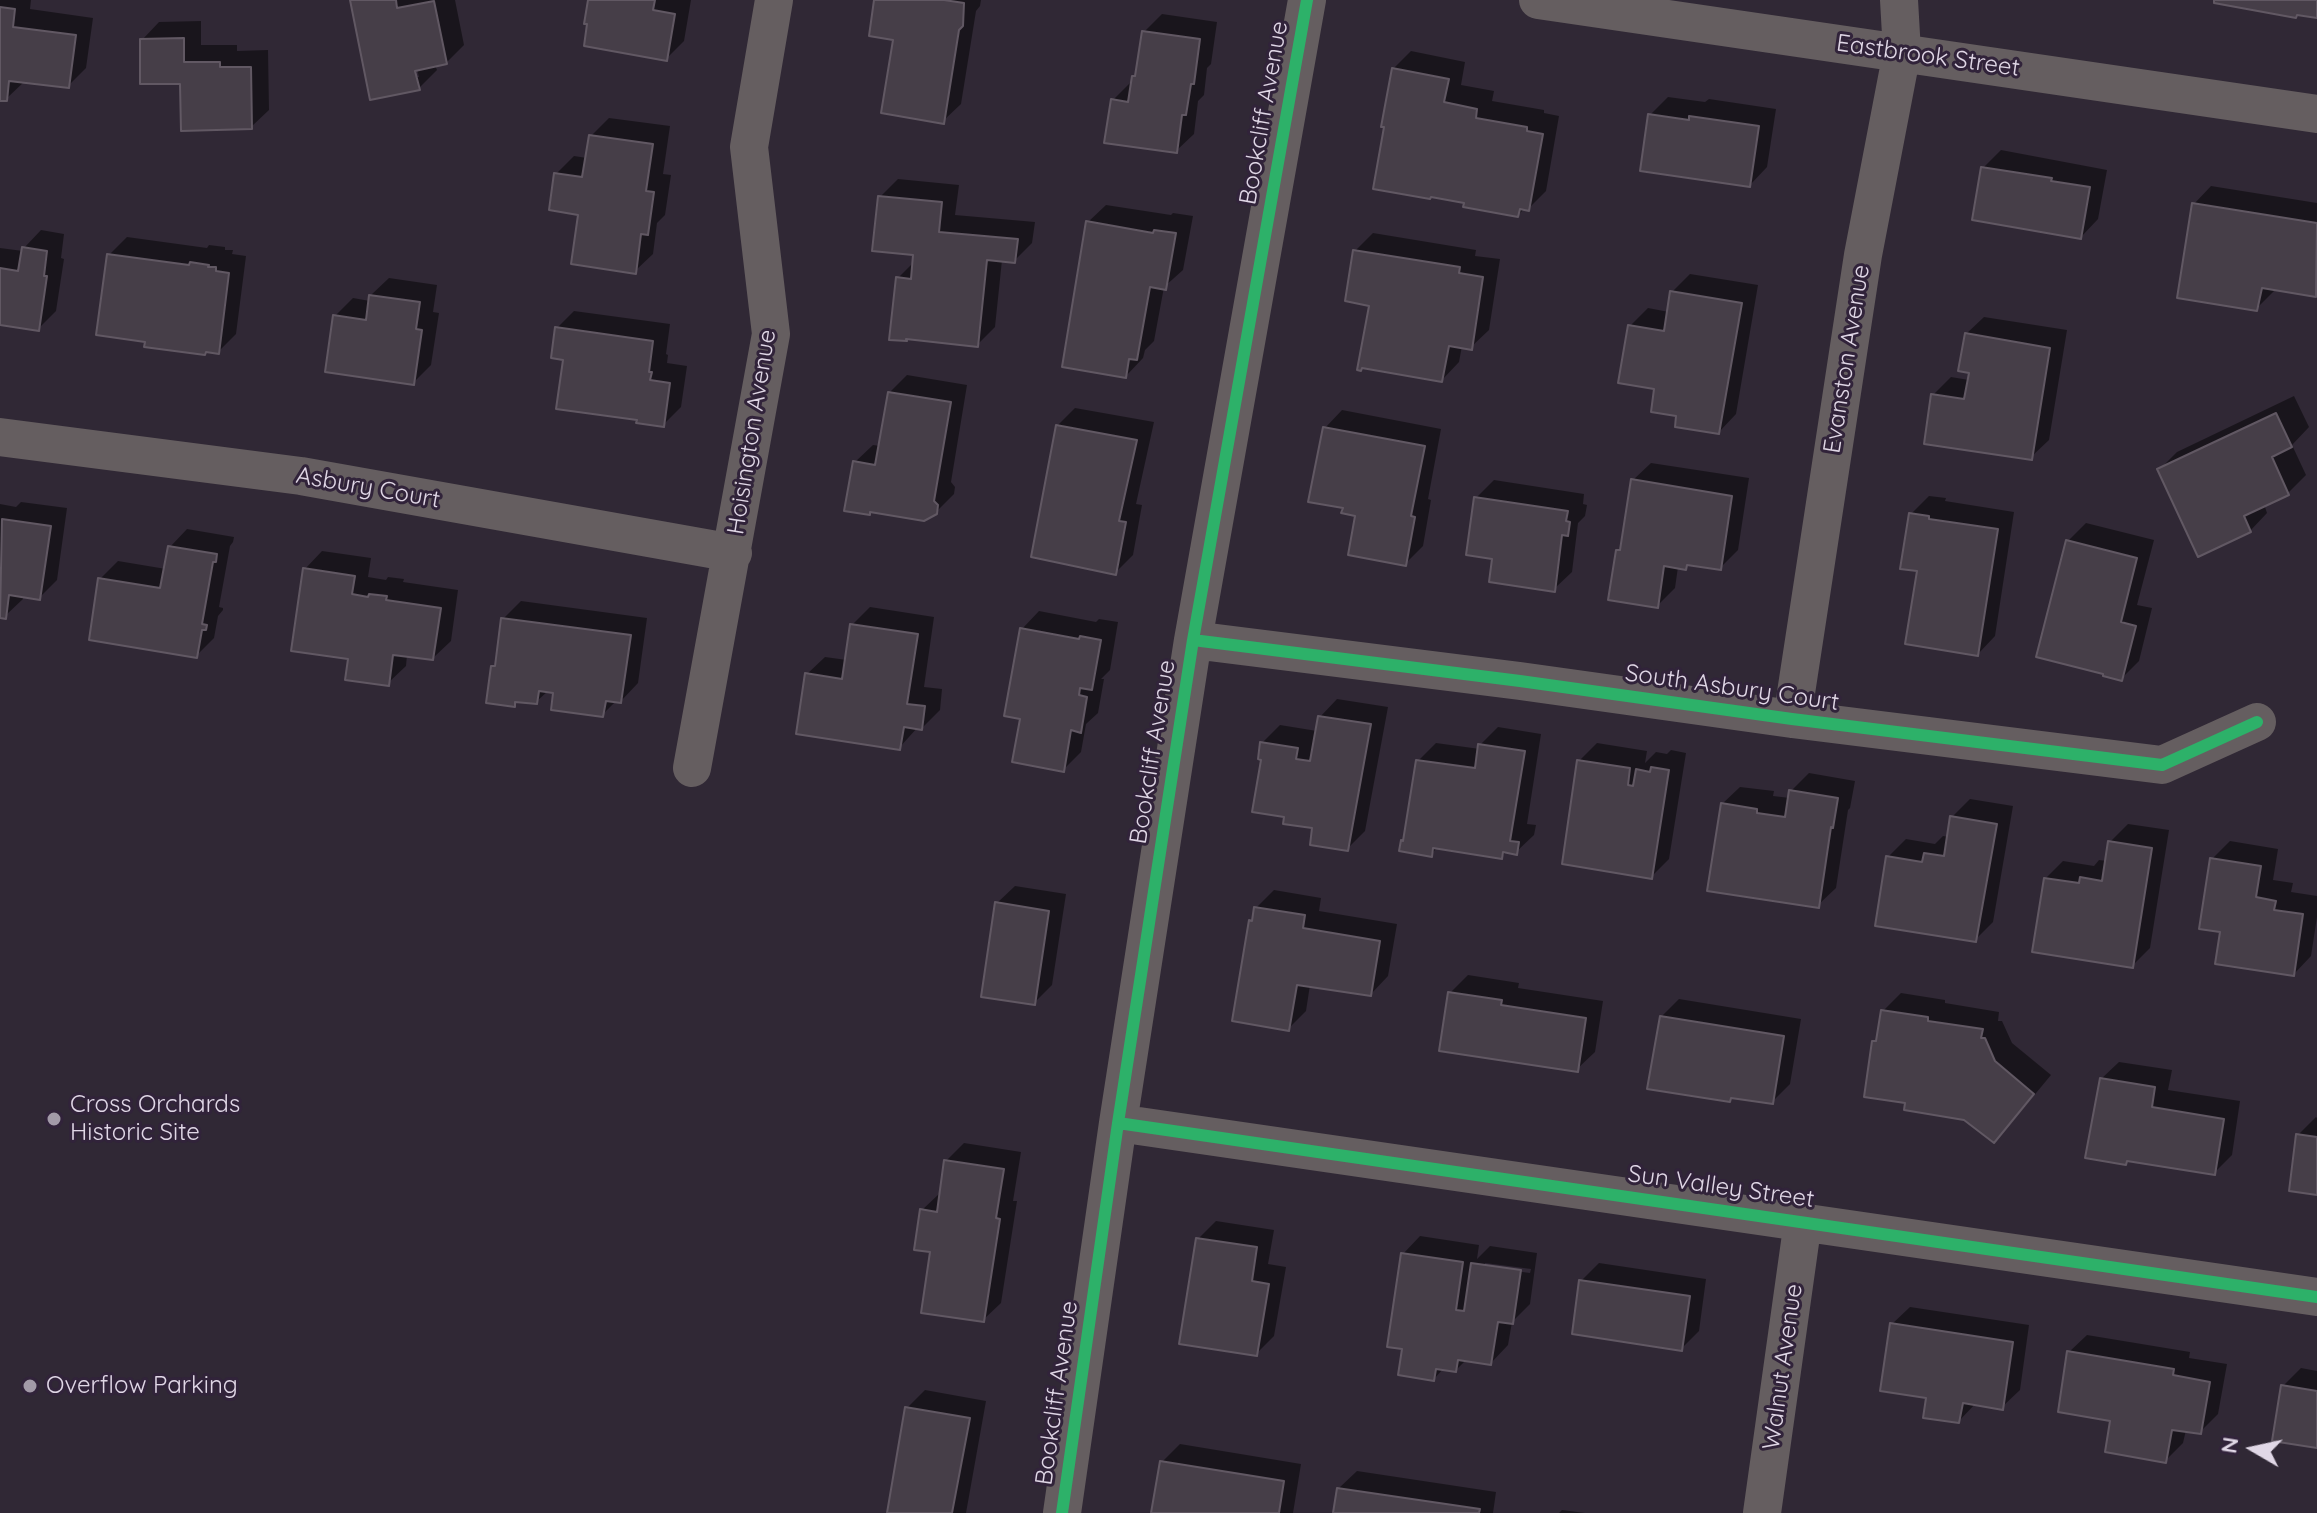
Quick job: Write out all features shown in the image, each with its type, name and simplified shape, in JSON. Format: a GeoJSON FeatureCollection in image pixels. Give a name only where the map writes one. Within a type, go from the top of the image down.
{"type":"FeatureCollection","features":[{"type":"Feature","properties":{"kind":"street","name":"Hoisington Avenue"},"geometry":{"type":"LineString","coordinates":[[692,768],[771,334],[749,147],[774,0]]}},
{"type":"Feature","properties":{"kind":"street","name":"Bookcliff Avenue"},"geometry":{"type":"LineString","coordinates":[[1062,1513],[1118,1123],[1193,640],[1307,0]]}},
{"type":"Feature","properties":{"kind":"street","name":"Eastbrook Street"},"geometry":{"type":"LineString","coordinates":[[1538,0],[2317,114]]}},
{"type":"Feature","properties":{"kind":"street","name":"Evanston Avenue"},"geometry":{"type":"LineString","coordinates":[[1792,719],[1863,255],[1902,52],[1899,0]]}},
{"type":"Feature","properties":{"kind":"street","name":"Asbury Court"},"geometry":{"type":"LineString","coordinates":[[0,437],[301,476],[733,553]]}},
{"type":"Feature","properties":{"kind":"street","name":"South Asbury Court"},"geometry":{"type":"LineString","coordinates":[[1193,640],[2162,765],[2257,722]]}},
{"type":"Feature","properties":{"kind":"street","name":"Sun Valley Street"},"geometry":{"type":"LineString","coordinates":[[1118,1123],[2317,1297]]}},
{"type":"Feature","properties":{"kind":"street","name":"Walnut Avenue"},"geometry":{"type":"LineString","coordinates":[[1762,1513],[1803,1221]]}},
{"type":"Feature","properties":{"kind":"building"},"geometry":{"type":"Polygon","coordinates":[[[350,0],[396,0],[397,8],[434,1],[447,64],[415,71],[420,90],[370,100],[350,0]]]}},
{"type":"Feature","properties":{"kind":"building"},"geometry":{"type":"Polygon","coordinates":[[[588,0],[655,0],[653,10],[675,14],[667,61],[584,46],[588,0]]]}},
{"type":"Feature","properties":{"kind":"building"},"geometry":{"type":"Polygon","coordinates":[[[874,0],[964,3],[963,26],[959,30],[944,124],[881,113],[893,40],[869,36],[874,0]]]}},
{"type":"Feature","properties":{"kind":"building"},"geometry":{"type":"Polygon","coordinates":[[[2214,0],[2317,0],[2317,18],[2297,15],[2296,18],[2214,3],[2214,0]]]}},
{"type":"Feature","properties":{"kind":"building"},"geometry":{"type":"Polygon","coordinates":[[[0,7],[15,9],[13,27],[76,35],[69,88],[9,81],[7,101],[0,101],[0,7]]]}},
{"type":"Feature","properties":{"kind":"building"},"geometry":{"type":"Polygon","coordinates":[[[1142,31],[1200,39],[1194,84],[1191,84],[1186,115],[1182,115],[1177,153],[1104,143],[1111,99],[1128,102],[1142,31]]]}},
{"type":"Feature","properties":{"kind":"building"},"geometry":{"type":"Polygon","coordinates":[[[184,38],[184,62],[220,62],[220,67],[251,67],[252,129],[181,131],[180,84],[140,84],[140,39],[184,38]]]}},
{"type":"Feature","properties":{"kind":"building"},"geometry":{"type":"Polygon","coordinates":[[[1392,68],[1449,79],[1444,102],[1477,109],[1476,118],[1527,127],[1527,131],[1543,134],[1529,211],[1520,209],[1518,217],[1463,207],[1464,203],[1373,189],[1392,68]]]}},
{"type":"Feature","properties":{"kind":"building"},"geometry":{"type":"Polygon","coordinates":[[[1648,114],[1689,120],[1689,116],[1759,126],[1750,187],[1640,171],[1648,114]]]}},
{"type":"Feature","properties":{"kind":"building"},"geometry":{"type":"Polygon","coordinates":[[[589,135],[653,144],[646,191],[654,192],[648,235],[641,234],[636,274],[571,264],[578,215],[549,210],[554,173],[582,177],[589,135]]]}},
{"type":"Feature","properties":{"kind":"building"},"geometry":{"type":"Polygon","coordinates":[[[1981,167],[2090,187],[2081,239],[1972,220],[1981,167]]]}},
{"type":"Feature","properties":{"kind":"building"},"geometry":{"type":"Polygon","coordinates":[[[878,196],[942,202],[939,232],[1018,239],[1015,263],[987,260],[978,347],[889,340],[896,277],[911,279],[913,255],[872,251],[878,196]]]}},
{"type":"Feature","properties":{"kind":"building"},"geometry":{"type":"Polygon","coordinates":[[[2192,203],[2317,223],[2316,297],[2262,288],[2257,311],[2177,298],[2192,203]]]}},
{"type":"Feature","properties":{"kind":"building"},"geometry":{"type":"Polygon","coordinates":[[[1086,221],[1153,233],[1154,230],[1176,233],[1166,290],[1150,287],[1137,360],[1129,359],[1126,378],[1062,367],[1086,221]]]}},
{"type":"Feature","properties":{"kind":"building"},"geometry":{"type":"Polygon","coordinates":[[[22,247],[47,251],[44,276],[47,276],[39,331],[0,325],[0,268],[18,271],[22,247]]]}},
{"type":"Feature","properties":{"kind":"building"},"geometry":{"type":"Polygon","coordinates":[[[1353,250],[1460,267],[1459,273],[1483,277],[1472,350],[1449,346],[1442,382],[1362,368],[1361,371],[1357,370],[1369,306],[1345,301],[1353,250]]]}},
{"type":"Feature","properties":{"kind":"building"},"geometry":{"type":"Polygon","coordinates":[[[107,254],[189,265],[190,262],[229,273],[219,354],[144,347],[145,342],[96,335],[107,254]]]}},
{"type":"Feature","properties":{"kind":"building"},"geometry":{"type":"Polygon","coordinates":[[[1670,291],[1742,303],[1719,434],[1675,427],[1676,416],[1651,412],[1654,389],[1618,383],[1628,325],[1664,331],[1670,291]]]}},
{"type":"Feature","properties":{"kind":"building"},"geometry":{"type":"Polygon","coordinates":[[[369,295],[420,302],[416,329],[422,330],[414,385],[325,372],[333,315],[366,320],[369,295]]]}},
{"type":"Feature","properties":{"kind":"building"},"geometry":{"type":"Polygon","coordinates":[[[555,327],[653,341],[650,380],[670,383],[664,427],[636,423],[637,420],[556,409],[563,360],[551,358],[555,327]]]}},
{"type":"Feature","properties":{"kind":"building"},"geometry":{"type":"Polygon","coordinates":[[[1965,333],[2050,348],[2032,460],[1924,444],[1931,394],[1964,399],[1969,373],[1958,371],[1965,333]]]}},
{"type":"Feature","properties":{"kind":"building"},"geometry":{"type":"Polygon","coordinates":[[[888,392],[951,402],[934,501],[938,505],[937,514],[924,521],[844,511],[853,461],[875,465],[888,392]]]}},
{"type":"Feature","properties":{"kind":"building"},"geometry":{"type":"Polygon","coordinates":[[[2276,413],[2292,447],[2272,457],[2289,495],[2244,516],[2251,532],[2198,557],[2157,469],[2276,413]]]}},
{"type":"Feature","properties":{"kind":"building"},"geometry":{"type":"Polygon","coordinates":[[[1056,425],[1137,440],[1119,521],[1126,522],[1116,575],[1031,557],[1056,425]]]}},
{"type":"Feature","properties":{"kind":"building"},"geometry":{"type":"Polygon","coordinates":[[[1323,427],[1425,446],[1411,516],[1415,517],[1406,566],[1348,555],[1355,516],[1341,513],[1343,508],[1308,502],[1323,427]]]}},
{"type":"Feature","properties":{"kind":"building"},"geometry":{"type":"Polygon","coordinates":[[[1631,479],[1732,496],[1721,570],[1687,565],[1686,570],[1664,566],[1658,608],[1608,600],[1616,550],[1620,550],[1631,479]]]}},
{"type":"Feature","properties":{"kind":"building"},"geometry":{"type":"Polygon","coordinates":[[[1474,497],[1568,511],[1568,536],[1562,535],[1555,592],[1489,582],[1492,559],[1466,555],[1474,497]]]}},
{"type":"Feature","properties":{"kind":"building"},"geometry":{"type":"Polygon","coordinates":[[[1909,513],[1998,529],[1978,656],[1905,644],[1917,571],[1900,569],[1909,513]]]}},
{"type":"Feature","properties":{"kind":"building"},"geometry":{"type":"Polygon","coordinates":[[[2,519],[51,526],[40,600],[9,595],[6,619],[0,618],[2,519]]]}},
{"type":"Feature","properties":{"kind":"building"},"geometry":{"type":"Polygon","coordinates":[[[2066,540],[2137,558],[2121,622],[2136,626],[2122,681],[2036,657],[2066,540]]]}},
{"type":"Feature","properties":{"kind":"building"},"geometry":{"type":"Polygon","coordinates":[[[168,546],[217,554],[202,624],[207,625],[206,630],[202,630],[197,658],[89,640],[98,578],[160,588],[168,546]]]}},
{"type":"Feature","properties":{"kind":"building"},"geometry":{"type":"Polygon","coordinates":[[[303,568],[355,576],[352,594],[387,596],[386,600],[441,608],[433,660],[393,655],[389,686],[345,680],[348,659],[291,651],[303,568]]]}},
{"type":"Feature","properties":{"kind":"building"},"geometry":{"type":"Polygon","coordinates":[[[501,618],[631,635],[621,703],[606,701],[603,717],[551,710],[553,693],[539,691],[537,704],[515,702],[515,707],[486,703],[491,666],[495,666],[501,618]]]}},
{"type":"Feature","properties":{"kind":"building"},"geometry":{"type":"Polygon","coordinates":[[[850,624],[918,634],[907,704],[925,706],[922,730],[904,727],[900,750],[796,734],[805,673],[842,679],[850,624]]]}},
{"type":"Feature","properties":{"kind":"building"},"geometry":{"type":"Polygon","coordinates":[[[1020,628],[1101,640],[1092,690],[1080,688],[1079,695],[1087,697],[1081,733],[1071,730],[1064,772],[1012,762],[1020,719],[1004,716],[1020,628]]]}},
{"type":"Feature","properties":{"kind":"building"},"geometry":{"type":"Polygon","coordinates":[[[1318,716],[1371,724],[1348,851],[1310,845],[1312,828],[1283,824],[1284,817],[1252,812],[1261,760],[1258,759],[1260,742],[1298,748],[1296,759],[1310,761],[1318,716]]]}},
{"type":"Feature","properties":{"kind":"building"},"geometry":{"type":"Polygon","coordinates":[[[1478,744],[1525,751],[1510,841],[1519,842],[1517,855],[1503,852],[1502,859],[1433,848],[1432,857],[1399,851],[1416,760],[1475,768],[1478,744]]]}},
{"type":"Feature","properties":{"kind":"building"},"geometry":{"type":"Polygon","coordinates":[[[1577,760],[1630,768],[1628,785],[1633,786],[1636,769],[1650,772],[1651,767],[1669,770],[1652,879],[1562,864],[1577,760]]]}},
{"type":"Feature","properties":{"kind":"building"},"geometry":{"type":"Polygon","coordinates":[[[1789,790],[1838,798],[1819,908],[1707,891],[1721,803],[1785,817],[1789,790]]]}},
{"type":"Feature","properties":{"kind":"building"},"geometry":{"type":"Polygon","coordinates":[[[1950,816],[1997,824],[1976,942],[1875,926],[1886,856],[1922,862],[1924,853],[1944,856],[1950,816]]]}},
{"type":"Feature","properties":{"kind":"building"},"geometry":{"type":"Polygon","coordinates":[[[2108,841],[2152,848],[2133,968],[2032,952],[2044,878],[2079,883],[2080,877],[2102,881],[2108,841]]]}},
{"type":"Feature","properties":{"kind":"building"},"geometry":{"type":"Polygon","coordinates":[[[2210,858],[2261,866],[2256,897],[2276,901],[2274,910],[2303,914],[2294,976],[2215,964],[2220,932],[2199,929],[2210,858]]]}},
{"type":"Feature","properties":{"kind":"building"},"geometry":{"type":"Polygon","coordinates":[[[995,902],[1049,911],[1035,1005],[981,997],[995,902]]]}},
{"type":"Feature","properties":{"kind":"building"},"geometry":{"type":"Polygon","coordinates":[[[1254,907],[1305,915],[1303,928],[1380,941],[1371,996],[1297,985],[1289,1031],[1232,1021],[1249,920],[1252,921],[1254,907]]]}},
{"type":"Feature","properties":{"kind":"building"},"geometry":{"type":"Polygon","coordinates":[[[1448,992],[1502,1000],[1501,1005],[1586,1018],[1578,1072],[1439,1051],[1448,992]]]}},
{"type":"Feature","properties":{"kind":"building"},"geometry":{"type":"Polygon","coordinates":[[[1881,1010],[1983,1029],[1981,1038],[1985,1038],[1995,1061],[2034,1094],[1994,1143],[1964,1120],[1904,1110],[1905,1103],[1864,1097],[1872,1041],[1876,1041],[1881,1010]]]}},
{"type":"Feature","properties":{"kind":"building"},"geometry":{"type":"Polygon","coordinates":[[[1660,1016],[1784,1036],[1773,1104],[1731,1098],[1730,1102],[1647,1089],[1660,1016]]]}},
{"type":"Feature","properties":{"kind":"building"},"geometry":{"type":"Polygon","coordinates":[[[2100,1078],[2155,1087],[2152,1107],[2224,1119],[2215,1175],[2127,1161],[2126,1165],[2085,1158],[2100,1078]]]}},
{"type":"Feature","properties":{"kind":"building"},"geometry":{"type":"Polygon","coordinates":[[[2296,1134],[2317,1137],[2317,1195],[2289,1191],[2296,1134]]]}},
{"type":"Feature","properties":{"kind":"building"},"geometry":{"type":"Polygon","coordinates":[[[944,1160],[1004,1169],[996,1218],[1000,1219],[984,1322],[921,1313],[930,1252],[914,1250],[920,1209],[937,1212],[944,1160]]]}},
{"type":"Feature","properties":{"kind":"building"},"geometry":{"type":"Polygon","coordinates":[[[1196,1238],[1257,1247],[1252,1281],[1269,1284],[1257,1356],[1179,1344],[1196,1238]]]}},
{"type":"Feature","properties":{"kind":"building"},"geometry":{"type":"Polygon","coordinates":[[[1401,1253],[1463,1262],[1456,1310],[1464,1311],[1471,1263],[1521,1270],[1513,1324],[1498,1322],[1491,1365],[1458,1360],[1456,1372],[1436,1369],[1434,1381],[1398,1375],[1402,1349],[1387,1347],[1401,1253]]]}},
{"type":"Feature","properties":{"kind":"building"},"geometry":{"type":"Polygon","coordinates":[[[1579,1280],[1690,1296],[1682,1351],[1572,1334],[1579,1280]]]}},
{"type":"Feature","properties":{"kind":"building"},"geometry":{"type":"Polygon","coordinates":[[[1890,1323],[2013,1342],[2003,1410],[1963,1403],[1959,1423],[1923,1418],[1926,1398],[1880,1391],[1890,1323]]]}},
{"type":"Feature","properties":{"kind":"building"},"geometry":{"type":"Polygon","coordinates":[[[2067,1351],[2174,1369],[2173,1375],[2210,1382],[2201,1434],[2172,1430],[2166,1463],[2105,1452],[2110,1421],[2058,1412],[2067,1351]]]}},
{"type":"Feature","properties":{"kind":"building"},"geometry":{"type":"Polygon","coordinates":[[[2281,1385],[2317,1391],[2317,1448],[2272,1441],[2281,1385]]]}},
{"type":"Feature","properties":{"kind":"building"},"geometry":{"type":"Polygon","coordinates":[[[905,1407],[970,1418],[952,1513],[887,1513],[905,1407]]]}},
{"type":"Feature","properties":{"kind":"building"},"geometry":{"type":"Polygon","coordinates":[[[1160,1461],[1284,1481],[1279,1513],[1151,1513],[1160,1461]]]}},
{"type":"Feature","properties":{"kind":"building"},"geometry":{"type":"Polygon","coordinates":[[[1337,1488],[1480,1509],[1479,1513],[1333,1513],[1337,1488]]]}},
{"type":"Feature","properties":{"kind":"cycle path"},"geometry":{"type":"LineString","coordinates":[[1062,1513],[1118,1123],[1193,640],[1307,0]]}},
{"type":"Feature","properties":{"kind":"cycle path"},"geometry":{"type":"LineString","coordinates":[[1193,640],[2162,765],[2257,722]]}},
{"type":"Feature","properties":{"kind":"cycle path"},"geometry":{"type":"LineString","coordinates":[[1118,1123],[2317,1297]]}},
{"type":"Feature","properties":{"kind":"place","name":"Cross Orchards Historic Site"},"geometry":{"type":"Point","coordinates":[54,1119]}},
{"type":"Feature","properties":{"kind":"place","name":"Overflow Parking"},"geometry":{"type":"Point","coordinates":[30,1386]}}]}
